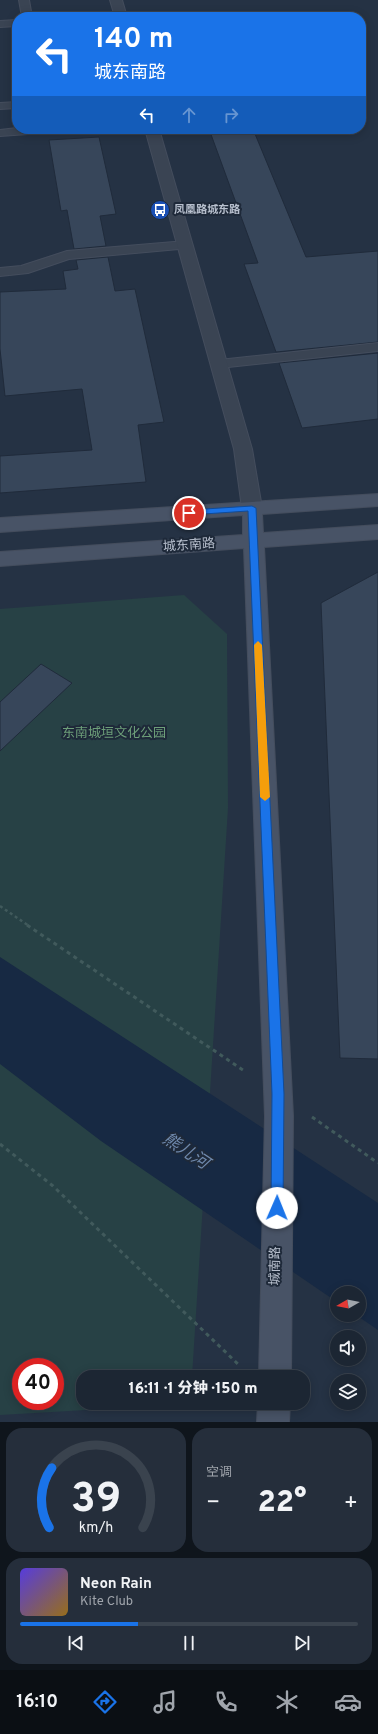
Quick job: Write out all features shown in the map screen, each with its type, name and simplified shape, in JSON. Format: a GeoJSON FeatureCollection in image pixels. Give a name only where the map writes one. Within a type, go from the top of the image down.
{"type":"FeatureCollection","features":[{"type":"Feature","properties":{"kind":"street"},"geometry":{"type":"LineString","coordinates":[[116,0],[120,12]]}},
{"type":"Feature","properties":{"kind":"street"},"geometry":{"type":"LineString","coordinates":[[153,134],[243,449],[252,508]]}},
{"type":"Feature","properties":{"kind":"street"},"geometry":{"type":"LineString","coordinates":[[0,525],[378,500]]}},
{"type":"Feature","properties":{"kind":"street","name":"城南路"},"geometry":{"type":"LineString","coordinates":[[252,508],[278,1105],[275,1370]]}},
{"type":"Feature","properties":{"kind":"street","name":"城东南路"},"geometry":{"type":"LineString","coordinates":[[0,559],[378,532]]}},
{"type":"Feature","properties":{"kind":"street"},"geometry":{"type":"LineString","coordinates":[[272,1422],[273,1410]]}},
{"type":"Feature","properties":{"kind":"lane"},"geometry":{"type":"LineString","coordinates":[[24,0],[26,12]]}},
{"type":"Feature","properties":{"kind":"lane"},"geometry":{"type":"LineString","coordinates":[[0,24],[12,23]]}},
{"type":"Feature","properties":{"kind":"lane"},"geometry":{"type":"LineString","coordinates":[[0,106],[12,105]]}},
{"type":"Feature","properties":{"kind":"lane"},"geometry":{"type":"LineString","coordinates":[[0,133],[12,132]]}},
{"type":"Feature","properties":{"kind":"lane"},"geometry":{"type":"LineString","coordinates":[[0,272],[23,270],[67,255],[186,245]]}},
{"type":"Feature","properties":{"kind":"lane"},"geometry":{"type":"LineString","coordinates":[[219,364],[378,347]]}},
{"type":"Feature","properties":{"kind":"path"},"geometry":{"type":"LineString","coordinates":[[0,906],[278,1105],[378,1163]]}},
{"type":"Feature","properties":{"kind":"path"},"geometry":{"type":"LineString","coordinates":[[0,1144],[53,1186],[244,1370]]}},
{"type":"Feature","properties":{"kind":"green space","name":"东南城垣文化公园"},"geometry":{"type":"Polygon","coordinates":[[[184,595],[227,634],[228,808],[192,1370],[76,1370],[76,1410],[86,1410],[0,1415],[0,609],[184,595]]]}},
{"type":"Feature","properties":{"kind":"water","name":"熊儿河"},"geometry":{"type":"Polygon","coordinates":[[[0,957],[378,1203],[378,1330],[366,1322],[366,1286],[330,1286],[330,1297],[101,1141],[0,1064],[0,957]]]}},
{"type":"Feature","properties":{"kind":"building"},"geometry":{"type":"Polygon","coordinates":[[[211,134],[255,134],[306,257],[378,251],[378,342],[276,352],[244,264],[258,263],[211,134]]]}},
{"type":"Feature","properties":{"kind":"building"},"geometry":{"type":"Polygon","coordinates":[[[99,137],[116,214],[100,216],[106,246],[74,249],[67,210],[61,211],[49,140],[99,137]]]}},
{"type":"Feature","properties":{"kind":"building"},"geometry":{"type":"Polygon","coordinates":[[[108,257],[115,291],[135,289],[164,422],[138,425],[146,482],[0,493],[0,456],[92,450],[82,389],[5,396],[0,349],[0,292],[66,289],[63,271],[78,269],[76,260],[108,257]]]}},
{"type":"Feature","properties":{"kind":"building"},"geometry":{"type":"Polygon","coordinates":[[[378,353],[378,419],[302,428],[279,363],[378,353]]]}},
{"type":"Feature","properties":{"kind":"building"},"geometry":{"type":"Polygon","coordinates":[[[378,572],[378,1059],[340,1058],[321,603],[378,572]]]}},
{"type":"Feature","properties":{"kind":"building"},"geometry":{"type":"Polygon","coordinates":[[[41,664],[72,683],[0,751],[0,702],[41,664]]]}},
{"type":"Feature","properties":{"kind":"slow traffic"},"geometry":{"type":"LineString","coordinates":[[258,645],[265,797]]}},
{"type":"Feature","properties":{"kind":"place","name":"凤凰路城东路"},"geometry":{"type":"Point","coordinates":[160,210]}},
{"type":"Feature","properties":{"kind":"route"},"geometry":{"type":"LineString","coordinates":[[189,513],[252,508],[254,522],[279,1116],[277,1208]]}}]}
